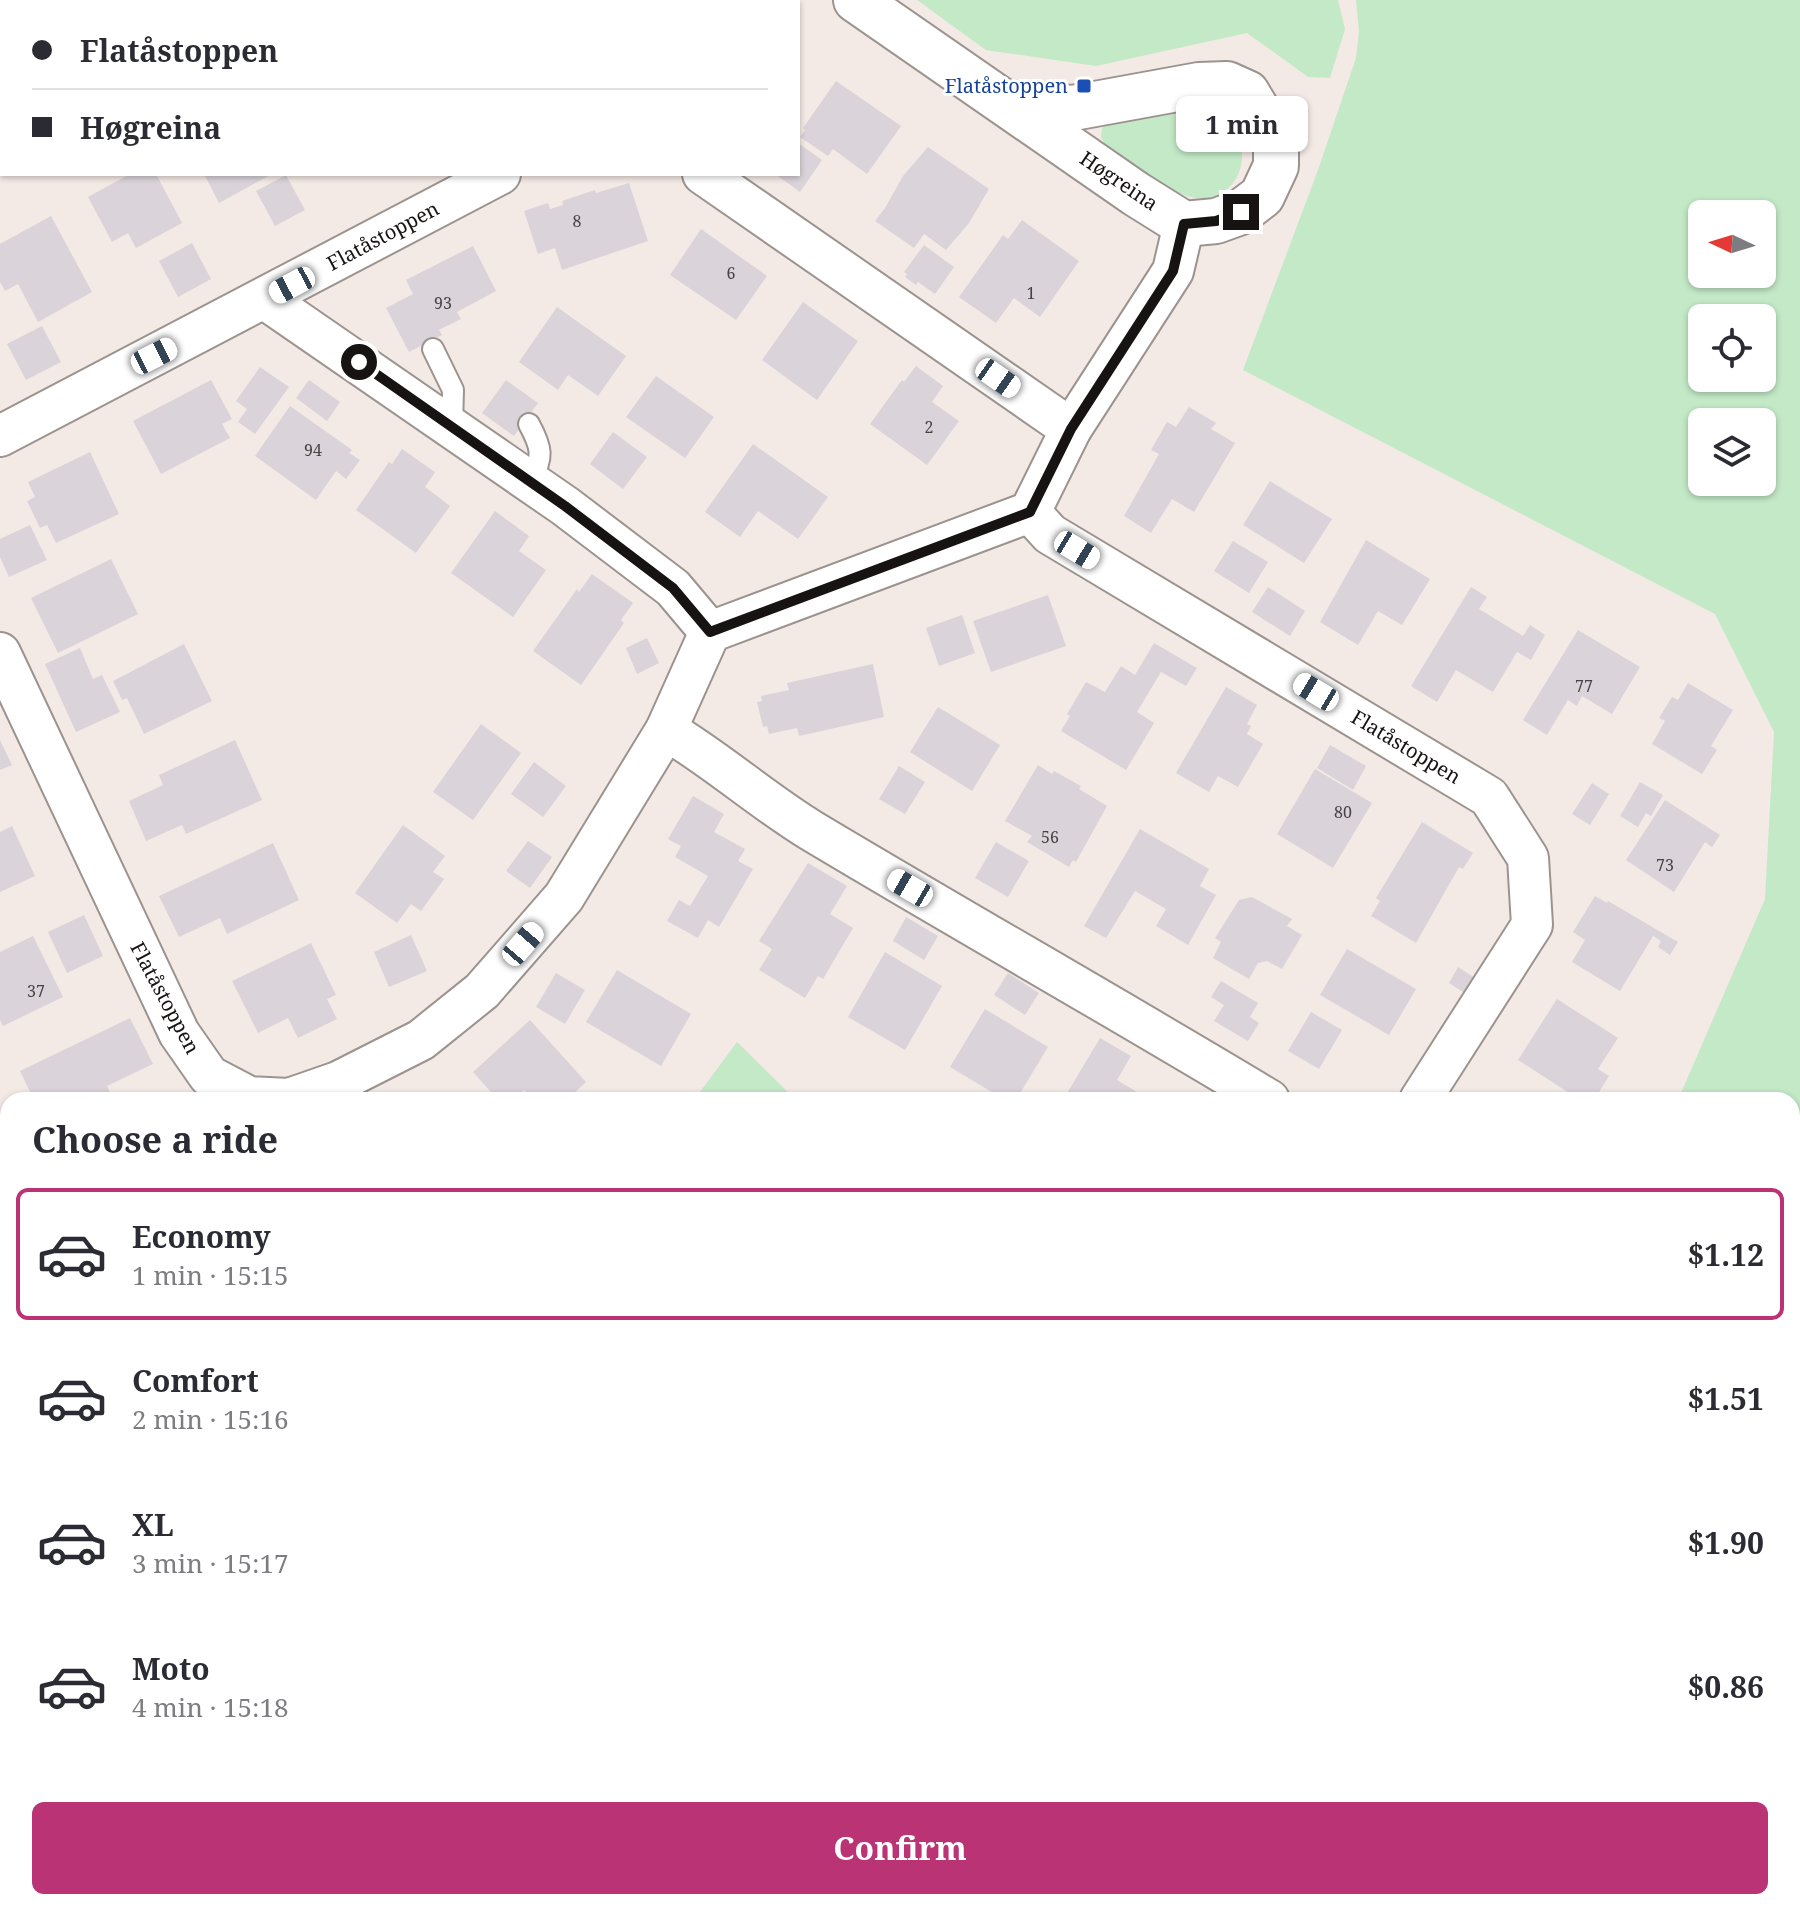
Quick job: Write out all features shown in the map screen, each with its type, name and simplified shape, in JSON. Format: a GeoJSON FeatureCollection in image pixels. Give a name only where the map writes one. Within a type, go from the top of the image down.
{"type":"FeatureCollection","features":[{"type":"Feature","properties":{"kind":"street","name":"Høgreina"},"geometry":{"type":"LineString","coordinates":[[856,0],[1184,224],[1216,221],[1241,212],[1262,196],[1276,166],[1276,141],[1247,93],[1227,84],[1199,85],[1073,108],[1008,103]]}},
{"type":"Feature","properties":{"kind":"street","name":"Flatåstoppen"},"geometry":{"type":"LineString","coordinates":[[0,436],[496,176]]}},
{"type":"Feature","properties":{"kind":"street"},"geometry":{"type":"LineString","coordinates":[[706,176],[1071,429]]}},
{"type":"Feature","properties":{"kind":"street"},"geometry":{"type":"LineString","coordinates":[[265,299],[452,426],[673,588],[710,632],[1030,512],[1071,429],[1173,271],[1184,224]]}},
{"type":"Feature","properties":{"kind":"street","name":"Flatåstoppen"},"geometry":{"type":"LineString","coordinates":[[1030,512],[1050,534],[1489,797],[1528,858],[1532,925],[1425,1092]]}},
{"type":"Feature","properties":{"kind":"street","name":"Flatåstoppen"},"geometry":{"type":"LineString","coordinates":[[309,1092],[338,1082],[421,1040],[482,991],[564,897],[666,730],[710,632]]}},
{"type":"Feature","properties":{"kind":"street","name":"Flatåstoppen"},"geometry":{"type":"LineString","coordinates":[[0,653],[179,1033],[209,1076],[239,1092]]}},
{"type":"Feature","properties":{"kind":"street"},"geometry":{"type":"LineString","coordinates":[[666,730],[808,828],[1256,1092]]}},
{"type":"Feature","properties":{"kind":"lane"},"geometry":{"type":"LineString","coordinates":[[433,349],[453,390],[452,426]]}},
{"type":"Feature","properties":{"kind":"lane"},"geometry":{"type":"LineString","coordinates":[[529,424],[540,445],[539,465],[530,482]]}},
{"type":"Feature","properties":{"kind":"green space"},"geometry":{"type":"Polygon","coordinates":[[[917,0],[1338,0],[1345,29],[1330,78],[1308,77],[1247,33],[1096,66],[986,50],[917,0]]]}},
{"type":"Feature","properties":{"kind":"green space"},"geometry":{"type":"Polygon","coordinates":[[[1356,0],[1800,0],[1800,1092],[1681,1092],[1765,899],[1774,732],[1715,614],[1243,370],[1318,170],[1356,58],[1359,31],[1356,0]]]}},
{"type":"Feature","properties":{"kind":"green space"},"geometry":{"type":"Polygon","coordinates":[[[1195,111],[1217,117],[1232,128],[1240,143],[1242,159],[1238,175],[1229,188],[1215,196],[1196,198],[1175,191],[1105,144],[1101,137],[1102,128],[1110,123],[1195,111]]]}},
{"type":"Feature","properties":{"kind":"green space"},"geometry":{"type":"Polygon","coordinates":[[[737,1042],[788,1092],[700,1092],[737,1042]]]}},
{"type":"Feature","properties":{"kind":"building"},"geometry":{"type":"Polygon","coordinates":[[[836,81],[901,126],[867,174],[833,149],[828,156],[800,137],[836,81]]]}},
{"type":"Feature","properties":{"kind":"building"},"geometry":{"type":"Polygon","coordinates":[[[800,144],[822,160],[800,192],[778,176],[800,176],[800,144]]]}},
{"type":"Feature","properties":{"kind":"building"},"geometry":{"type":"Polygon","coordinates":[[[928,147],[989,189],[969,223],[946,250],[924,234],[914,248],[875,221],[903,176],[928,147]]]}},
{"type":"Feature","properties":{"kind":"building"},"geometry":{"type":"Polygon","coordinates":[[[126,176],[157,176],[182,223],[136,248],[128,233],[112,242],[88,197],[126,176]]]}},
{"type":"Feature","properties":{"kind":"building"},"geometry":{"type":"Polygon","coordinates":[[[205,176],[268,176],[219,203],[205,176]]]}},
{"type":"Feature","properties":{"kind":"building"},"geometry":{"type":"Polygon","coordinates":[[[287,176],[305,210],[275,226],[256,191],[287,176]]]}},
{"type":"Feature","properties":{"kind":"building"},"geometry":{"type":"Polygon","coordinates":[[[629,183],[648,241],[562,270],[555,248],[538,254],[524,211],[548,203],[550,209],[563,205],[562,201],[595,190],[596,193],[629,183]]]}},
{"type":"Feature","properties":{"kind":"building"},"geometry":{"type":"Polygon","coordinates":[[[51,216],[92,292],[38,322],[18,284],[5,291],[0,282],[0,244],[51,216]]]}},
{"type":"Feature","properties":{"kind":"building"},"geometry":{"type":"Polygon","coordinates":[[[1022,220],[1079,261],[1040,317],[1014,298],[996,323],[959,297],[1003,235],[1008,239],[1022,220]]]}},
{"type":"Feature","properties":{"kind":"building"},"geometry":{"type":"Polygon","coordinates":[[[701,229],[767,276],[736,320],[670,275],[701,229]]]}},
{"type":"Feature","properties":{"kind":"building"},"geometry":{"type":"Polygon","coordinates":[[[192,243],[211,279],[178,297],[159,261],[192,243]]]}},
{"type":"Feature","properties":{"kind":"building"},"geometry":{"type":"Polygon","coordinates":[[[924,245],[954,267],[935,294],[905,277],[907,274],[904,272],[924,245]]]}},
{"type":"Feature","properties":{"kind":"building"},"geometry":{"type":"Polygon","coordinates":[[[473,246],[496,291],[457,312],[461,319],[439,330],[442,335],[409,352],[386,308],[413,294],[406,280],[473,246]]]}},
{"type":"Feature","properties":{"kind":"building"},"geometry":{"type":"Polygon","coordinates":[[[803,302],[858,341],[817,400],[762,360],[803,302]]]}},
{"type":"Feature","properties":{"kind":"building"},"geometry":{"type":"Polygon","coordinates":[[[557,307],[626,356],[598,396],[568,375],[558,390],[519,362],[557,307]]]}},
{"type":"Feature","properties":{"kind":"building"},"geometry":{"type":"Polygon","coordinates":[[[42,326],[61,362],[26,380],[7,344],[42,326]]]}},
{"type":"Feature","properties":{"kind":"building"},"geometry":{"type":"Polygon","coordinates":[[[916,366],[943,386],[932,402],[959,421],[927,465],[870,424],[916,366]]]}},
{"type":"Feature","properties":{"kind":"building"},"geometry":{"type":"Polygon","coordinates":[[[260,367],[289,387],[255,434],[238,422],[247,409],[236,401],[260,367]]]}},
{"type":"Feature","properties":{"kind":"building"},"geometry":{"type":"Polygon","coordinates":[[[656,376],[714,417],[685,458],[626,417],[656,376]]]}},
{"type":"Feature","properties":{"kind":"building"},"geometry":{"type":"Polygon","coordinates":[[[211,380],[232,419],[222,424],[230,438],[161,474],[133,421],[211,380]]]}},
{"type":"Feature","properties":{"kind":"building"},"geometry":{"type":"Polygon","coordinates":[[[309,380],[340,402],[327,421],[296,398],[309,380]]]}},
{"type":"Feature","properties":{"kind":"building"},"geometry":{"type":"Polygon","coordinates":[[[506,380],[538,403],[514,436],[482,413],[506,380]]]}},
{"type":"Feature","properties":{"kind":"building"},"geometry":{"type":"Polygon","coordinates":[[[290,406],[352,450],[349,453],[360,460],[346,479],[336,471],[316,500],[255,456],[290,406]]]}},
{"type":"Feature","properties":{"kind":"building"},"geometry":{"type":"Polygon","coordinates":[[[1189,407],[1216,423],[1211,429],[1235,443],[1194,512],[1172,499],[1151,533],[1124,516],[1159,454],[1151,450],[1167,422],[1176,427],[1189,407]]]}},
{"type":"Feature","properties":{"kind":"building"},"geometry":{"type":"Polygon","coordinates":[[[613,432],[647,457],[623,489],[590,464],[613,432]]]}},
{"type":"Feature","properties":{"kind":"building"},"geometry":{"type":"Polygon","coordinates":[[[753,444],[828,497],[798,539],[758,511],[740,537],[705,512],[753,444]]]}},
{"type":"Feature","properties":{"kind":"building"},"geometry":{"type":"Polygon","coordinates":[[[402,449],[435,472],[425,487],[450,506],[416,553],[356,510],[389,462],[392,464],[402,449]]]}},
{"type":"Feature","properties":{"kind":"building"},"geometry":{"type":"Polygon","coordinates":[[[90,452],[119,514],[56,543],[47,525],[40,528],[27,501],[35,497],[28,482],[90,452]]]}},
{"type":"Feature","properties":{"kind":"building"},"geometry":{"type":"Polygon","coordinates":[[[1270,481],[1332,519],[1304,563],[1243,525],[1270,481]]]}},
{"type":"Feature","properties":{"kind":"building"},"geometry":{"type":"Polygon","coordinates":[[[495,511],[529,536],[519,551],[546,570],[513,617],[451,573],[495,511]]]}},
{"type":"Feature","properties":{"kind":"building"},"geometry":{"type":"Polygon","coordinates":[[[30,525],[47,560],[9,577],[0,557],[0,539],[30,525]]]}},
{"type":"Feature","properties":{"kind":"building"},"geometry":{"type":"Polygon","coordinates":[[[1366,540],[1430,579],[1402,625],[1378,611],[1358,645],[1320,622],[1366,540]]]}},
{"type":"Feature","properties":{"kind":"building"},"geometry":{"type":"Polygon","coordinates":[[[1233,541],[1268,562],[1249,593],[1214,571],[1233,541]]]}},
{"type":"Feature","properties":{"kind":"building"},"geometry":{"type":"Polygon","coordinates":[[[111,559],[138,614],[58,653],[31,598],[111,559]]]}},
{"type":"Feature","properties":{"kind":"building"},"geometry":{"type":"Polygon","coordinates":[[[592,574],[633,603],[621,620],[624,623],[581,685],[533,651],[577,589],[579,592],[592,574]]]}},
{"type":"Feature","properties":{"kind":"building"},"geometry":{"type":"Polygon","coordinates":[[[1268,587],[1305,611],[1290,636],[1252,612],[1268,587]]]}},
{"type":"Feature","properties":{"kind":"building"},"geometry":{"type":"Polygon","coordinates":[[[1471,587],[1487,597],[1479,609],[1523,636],[1530,625],[1545,635],[1531,660],[1517,652],[1493,692],[1456,670],[1437,702],[1411,686],[1471,587]]]}},
{"type":"Feature","properties":{"kind":"building"},"geometry":{"type":"Polygon","coordinates":[[[1048,595],[1066,646],[991,672],[973,621],[1048,595]]]}},
{"type":"Feature","properties":{"kind":"building"},"geometry":{"type":"Polygon","coordinates":[[[962,615],[975,653],[939,666],[926,628],[962,615]]]}},
{"type":"Feature","properties":{"kind":"building"},"geometry":{"type":"Polygon","coordinates":[[[1578,630],[1640,667],[1612,714],[1582,696],[1577,706],[1568,700],[1547,735],[1523,720],[1578,630]]]}},
{"type":"Feature","properties":{"kind":"building"},"geometry":{"type":"Polygon","coordinates":[[[647,638],[659,663],[637,674],[626,648],[647,638]]]}},
{"type":"Feature","properties":{"kind":"building"},"geometry":{"type":"Polygon","coordinates":[[[1154,643],[1197,668],[1186,686],[1161,672],[1137,712],[1154,723],[1126,770],[1061,731],[1086,682],[1105,692],[1121,666],[1135,675],[1154,643]]]}},
{"type":"Feature","properties":{"kind":"building"},"geometry":{"type":"Polygon","coordinates":[[[184,644],[212,701],[144,734],[127,698],[122,700],[113,681],[184,644]]]}},
{"type":"Feature","properties":{"kind":"building"},"geometry":{"type":"Polygon","coordinates":[[[80,648],[93,679],[102,675],[120,712],[76,732],[45,664],[80,648]]]}},
{"type":"Feature","properties":{"kind":"building"},"geometry":{"type":"Polygon","coordinates":[[[873,664],[884,717],[799,736],[797,728],[769,734],[767,726],[763,727],[757,702],[762,701],[761,696],[789,690],[787,683],[873,664]]]}},
{"type":"Feature","properties":{"kind":"building"},"geometry":{"type":"Polygon","coordinates":[[[1688,683],[1733,710],[1711,746],[1717,750],[1702,774],[1652,744],[1665,721],[1659,718],[1672,697],[1678,700],[1688,683]]]}},
{"type":"Feature","properties":{"kind":"building"},"geometry":{"type":"Polygon","coordinates":[[[1226,687],[1257,705],[1247,724],[1251,726],[1247,734],[1263,744],[1238,787],[1218,776],[1209,792],[1176,773],[1226,687]]]}},
{"type":"Feature","properties":{"kind":"building"},"geometry":{"type":"Polygon","coordinates":[[[938,707],[1000,745],[972,791],[910,752],[938,707]]]}},
{"type":"Feature","properties":{"kind":"building"},"geometry":{"type":"Polygon","coordinates":[[[481,724],[521,753],[473,820],[433,792],[481,724]]]}},
{"type":"Feature","properties":{"kind":"building"},"geometry":{"type":"Polygon","coordinates":[[[0,740],[12,765],[0,770],[0,740]]]}},
{"type":"Feature","properties":{"kind":"building"},"geometry":{"type":"Polygon","coordinates":[[[235,740],[262,800],[186,834],[182,825],[146,841],[129,801],[163,785],[159,775],[235,740]]]}},
{"type":"Feature","properties":{"kind":"building"},"geometry":{"type":"Polygon","coordinates":[[[1330,745],[1366,766],[1353,790],[1317,768],[1330,745]]]}},
{"type":"Feature","properties":{"kind":"building"},"geometry":{"type":"Polygon","coordinates":[[[534,762],[566,786],[543,817],[511,794],[534,762]]]}},
{"type":"Feature","properties":{"kind":"building"},"geometry":{"type":"Polygon","coordinates":[[[1038,765],[1081,786],[1079,789],[1107,806],[1076,862],[1073,860],[1069,867],[1027,842],[1032,836],[1005,821],[1038,765]]]}},
{"type":"Feature","properties":{"kind":"building"},"geometry":{"type":"Polygon","coordinates":[[[899,766],[925,782],[905,814],[879,799],[899,766]]]}},
{"type":"Feature","properties":{"kind":"building"},"geometry":{"type":"Polygon","coordinates":[[[1315,769],[1372,803],[1333,868],[1277,834],[1315,769]]]}},
{"type":"Feature","properties":{"kind":"building"},"geometry":{"type":"Polygon","coordinates":[[[1640,782],[1663,795],[1651,816],[1646,813],[1638,827],[1620,816],[1640,782]]]}},
{"type":"Feature","properties":{"kind":"building"},"geometry":{"type":"Polygon","coordinates":[[[1592,783],[1609,794],[1590,825],[1572,814],[1592,783]]]}},
{"type":"Feature","properties":{"kind":"building"},"geometry":{"type":"Polygon","coordinates":[[[693,796],[724,814],[714,832],[745,849],[738,861],[753,869],[719,927],[708,920],[698,938],[667,921],[679,900],[690,906],[708,876],[675,857],[681,846],[668,839],[693,796]]]}},
{"type":"Feature","properties":{"kind":"building"},"geometry":{"type":"Polygon","coordinates":[[[1665,800],[1720,835],[1712,847],[1705,842],[1674,892],[1626,860],[1665,800]]]}},
{"type":"Feature","properties":{"kind":"building"},"geometry":{"type":"Polygon","coordinates":[[[1422,822],[1473,853],[1463,869],[1459,867],[1416,943],[1371,916],[1380,901],[1376,898],[1422,822]]]}},
{"type":"Feature","properties":{"kind":"building"},"geometry":{"type":"Polygon","coordinates":[[[403,825],[445,856],[433,872],[444,879],[421,911],[411,904],[397,923],[355,893],[403,825]]]}},
{"type":"Feature","properties":{"kind":"building"},"geometry":{"type":"Polygon","coordinates":[[[12,826],[35,876],[0,892],[0,832],[12,826]]]}},
{"type":"Feature","properties":{"kind":"building"},"geometry":{"type":"Polygon","coordinates":[[[1140,829],[1209,869],[1200,886],[1216,895],[1188,945],[1156,926],[1166,909],[1135,891],[1106,938],[1084,926],[1140,829]]]}},
{"type":"Feature","properties":{"kind":"building"},"geometry":{"type":"Polygon","coordinates":[[[528,841],[552,857],[530,888],[506,871],[528,841]]]}},
{"type":"Feature","properties":{"kind":"building"},"geometry":{"type":"Polygon","coordinates":[[[996,842],[1029,861],[1008,897],[975,878],[996,842]]]}},
{"type":"Feature","properties":{"kind":"building"},"geometry":{"type":"Polygon","coordinates":[[[273,843],[299,900],[227,934],[220,918],[179,937],[159,896],[273,843]]]}},
{"type":"Feature","properties":{"kind":"building"},"geometry":{"type":"Polygon","coordinates":[[[808,863],[847,886],[830,914],[853,928],[823,979],[818,976],[805,998],[759,970],[772,949],[759,941],[808,863]]]}},
{"type":"Feature","properties":{"kind":"building"},"geometry":{"type":"Polygon","coordinates":[[[1595,896],[1678,942],[1670,955],[1658,947],[1661,941],[1653,936],[1620,991],[1572,962],[1585,940],[1573,932],[1595,896]]]}},
{"type":"Feature","properties":{"kind":"building"},"geometry":{"type":"Polygon","coordinates":[[[1252,897],[1292,919],[1287,926],[1302,935],[1282,969],[1267,961],[1258,963],[1249,979],[1213,958],[1221,942],[1215,938],[1239,900],[1252,897]]]}},
{"type":"Feature","properties":{"kind":"building"},"geometry":{"type":"Polygon","coordinates":[[[84,915],[103,956],[67,973],[48,932],[84,915]]]}},
{"type":"Feature","properties":{"kind":"building"},"geometry":{"type":"Polygon","coordinates":[[[906,917],[938,936],[924,960],[893,941],[906,917]]]}},
{"type":"Feature","properties":{"kind":"building"},"geometry":{"type":"Polygon","coordinates":[[[411,935],[427,971],[389,987],[374,952],[411,935]]]}},
{"type":"Feature","properties":{"kind":"building"},"geometry":{"type":"Polygon","coordinates":[[[33,936],[63,997],[3,1026],[0,1020],[0,952],[33,936]]]}},
{"type":"Feature","properties":{"kind":"building"},"geometry":{"type":"Polygon","coordinates":[[[311,943],[336,995],[327,999],[337,1019],[298,1038],[288,1018],[258,1033],[232,981],[311,943]]]}},
{"type":"Feature","properties":{"kind":"building"},"geometry":{"type":"Polygon","coordinates":[[[1347,949],[1416,989],[1389,1035],[1320,995],[1347,949]]]}},
{"type":"Feature","properties":{"kind":"building"},"geometry":{"type":"Polygon","coordinates":[[[885,952],[942,986],[905,1050],[848,1017],[885,952]]]}},
{"type":"Feature","properties":{"kind":"building"},"geometry":{"type":"Polygon","coordinates":[[[1458,967],[1475,978],[1466,994],[1449,983],[1458,967]]]}},
{"type":"Feature","properties":{"kind":"building"},"geometry":{"type":"Polygon","coordinates":[[[617,970],[691,1014],[661,1066],[586,1022],[617,970]]]}},
{"type":"Feature","properties":{"kind":"building"},"geometry":{"type":"Polygon","coordinates":[[[556,973],[585,990],[565,1024],[536,1007],[556,973]]]}},
{"type":"Feature","properties":{"kind":"building"},"geometry":{"type":"Polygon","coordinates":[[[1008,973],[1039,993],[1025,1015],[994,995],[1008,973]]]}},
{"type":"Feature","properties":{"kind":"building"},"geometry":{"type":"Polygon","coordinates":[[[1221,981],[1258,1003],[1250,1017],[1259,1023],[1248,1041],[1214,1021],[1224,1005],[1211,997],[1221,981]]]}},
{"type":"Feature","properties":{"kind":"building"},"geometry":{"type":"Polygon","coordinates":[[[1557,999],[1618,1038],[1598,1069],[1609,1076],[1599,1092],[1568,1092],[1518,1060],[1557,999]]]}},
{"type":"Feature","properties":{"kind":"building"},"geometry":{"type":"Polygon","coordinates":[[[985,1009],[1048,1047],[1021,1092],[992,1092],[950,1067],[985,1009]]]}},
{"type":"Feature","properties":{"kind":"building"},"geometry":{"type":"Polygon","coordinates":[[[1311,1012],[1342,1030],[1319,1069],[1288,1051],[1311,1012]]]}},
{"type":"Feature","properties":{"kind":"building"},"geometry":{"type":"Polygon","coordinates":[[[130,1018],[153,1064],[107,1086],[110,1092],[30,1092],[20,1071],[130,1018]]]}},
{"type":"Feature","properties":{"kind":"building"},"geometry":{"type":"Polygon","coordinates":[[[530,1020],[586,1082],[575,1092],[491,1092],[473,1072],[530,1020]]]}},
{"type":"Feature","properties":{"kind":"building"},"geometry":{"type":"Polygon","coordinates":[[[1100,1038],[1131,1056],[1117,1080],[1137,1092],[1068,1092],[1100,1038]]]}},
{"type":"Feature","properties":{"kind":"place","name":"Flatåstoppen"},"geometry":{"type":"Point","coordinates":[1084,86]}},
{"type":"Feature","properties":{"kind":"route"},"geometry":{"type":"LineString","coordinates":[[359,362],[565,506],[673,588],[710,632],[1030,512],[1071,429],[1173,271],[1184,224],[1216,221],[1241,212]]}}]}
